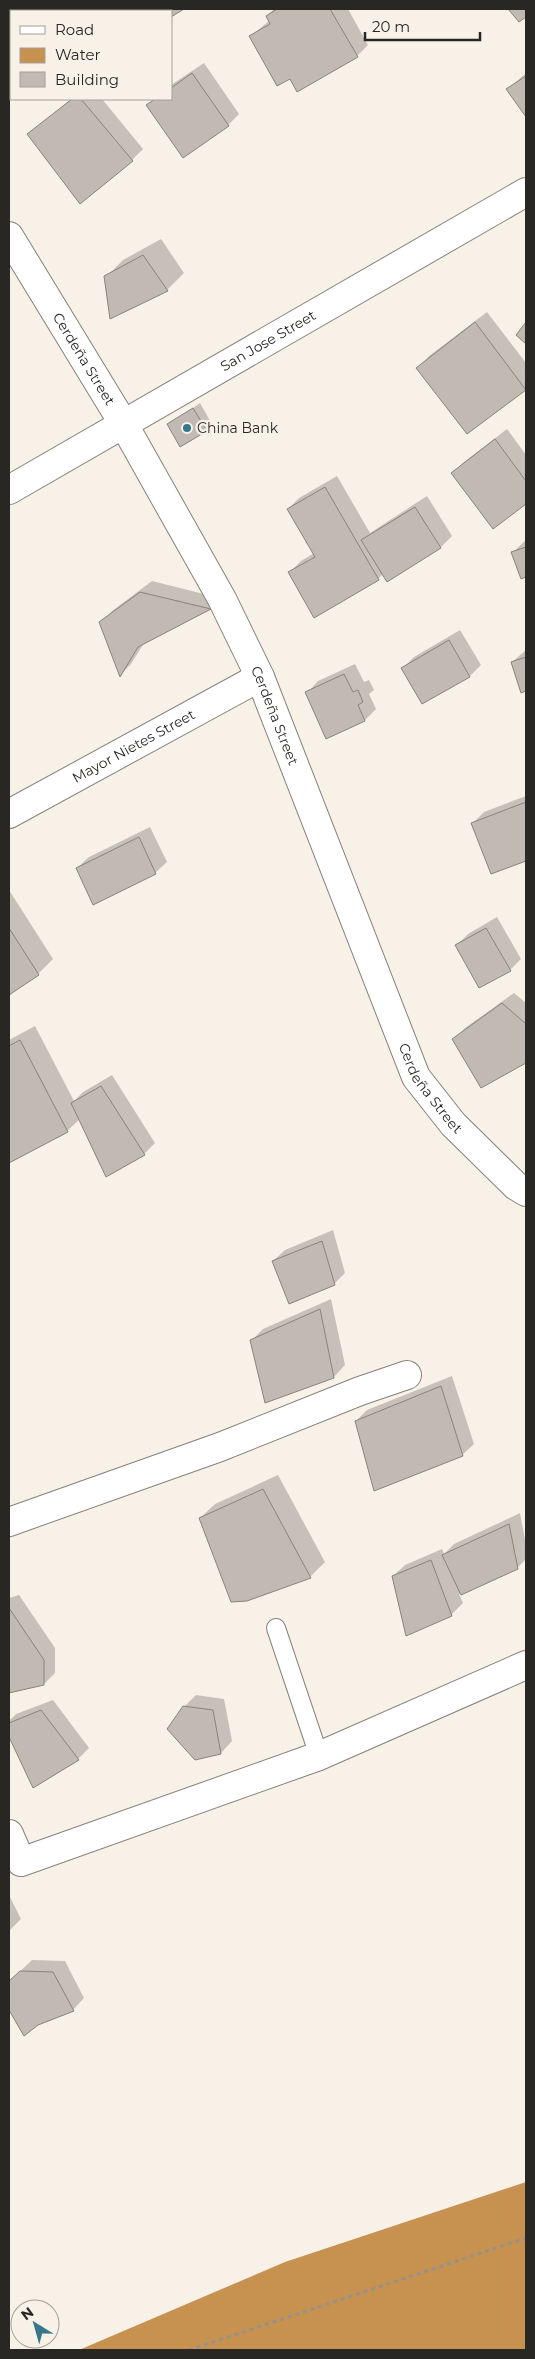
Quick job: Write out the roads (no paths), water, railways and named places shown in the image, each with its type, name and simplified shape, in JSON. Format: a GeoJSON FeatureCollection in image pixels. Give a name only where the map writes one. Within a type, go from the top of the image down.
{"type":"FeatureCollection","features":[{"type":"Feature","properties":{"kind":"street","name":"San Jose Street"},"geometry":{"type":"LineString","coordinates":[[9,490],[526,192]]}},
{"type":"Feature","properties":{"kind":"street","name":"Cerdeña Street"},"geometry":{"type":"LineString","coordinates":[[9,236],[123,423],[222,599],[260,677],[416,1076],[453,1124],[516,1186],[526,1192]]}},
{"type":"Feature","properties":{"kind":"street","name":"Mayor Nietes Street"},"geometry":{"type":"LineString","coordinates":[[9,814],[260,677]]}},
{"type":"Feature","properties":{"kind":"street"},"geometry":{"type":"LineString","coordinates":[[9,1522],[220,1447],[360,1391],[407,1376]]}},
{"type":"Feature","properties":{"kind":"street"},"geometry":{"type":"LineString","coordinates":[[9,1834],[21,1862],[319,1756],[526,1665]]}},
{"type":"Feature","properties":{"kind":"lane"},"geometry":{"type":"LineString","coordinates":[[276,1628],[319,1756]]}},
{"type":"Feature","properties":{"kind":"water"},"geometry":{"type":"Polygon","coordinates":[[[526,2182],[526,2350],[79,2350],[285,2262],[526,2182]]]}},
{"type":"Feature","properties":{"kind":"place","name":"China Bank"},"geometry":{"type":"Point","coordinates":[187,428]}}]}
